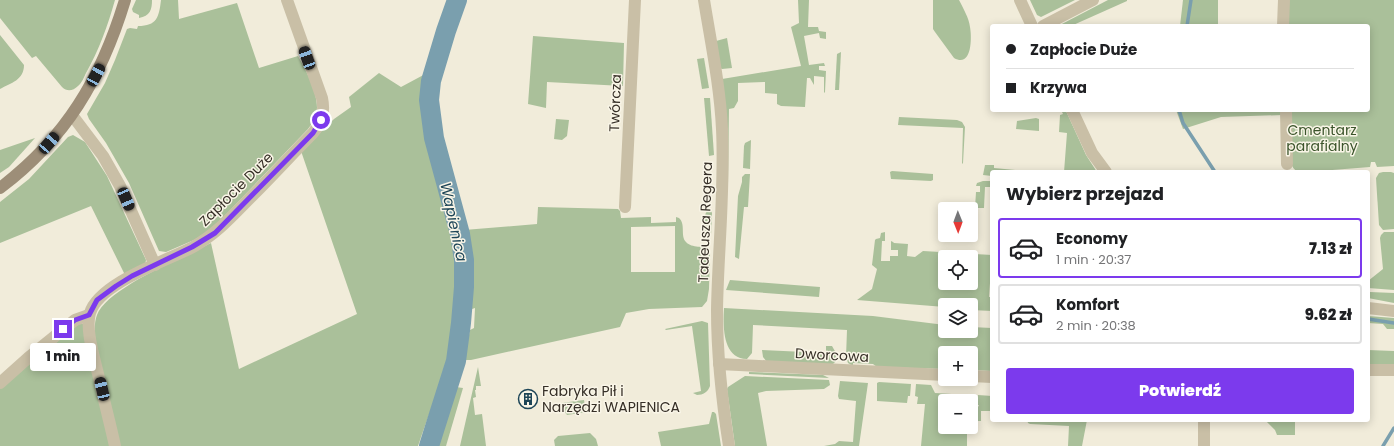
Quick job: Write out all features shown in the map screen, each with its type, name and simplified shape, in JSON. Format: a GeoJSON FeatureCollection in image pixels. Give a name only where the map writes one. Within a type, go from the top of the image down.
{"type":"FeatureCollection","features":[{"type":"Feature","properties":{"kind":"street"},"geometry":{"type":"LineString","coordinates":[[0,188],[42,151],[72,115],[86,95],[111,44],[125,0]]}},
{"type":"Feature","properties":{"kind":"street","name":"Zapłocie Duże"},"geometry":{"type":"LineString","coordinates":[[89,315],[97,300],[103,294],[132,276],[192,247],[215,233],[313,133],[321,120],[323,110],[322,98],[287,0]]}},
{"type":"Feature","properties":{"kind":"street","name":"Twórcza"},"geometry":{"type":"LineString","coordinates":[[625,207],[635,0]]}},
{"type":"Feature","properties":{"kind":"street","name":"Tadeusza Regera"},"geometry":{"type":"LineString","coordinates":[[704,0],[716,76],[722,128],[722,186],[717,311],[722,398],[729,446]]}},
{"type":"Feature","properties":{"kind":"street"},"geometry":{"type":"LineString","coordinates":[[1020,0],[1031,24]]}},
{"type":"Feature","properties":{"kind":"street"},"geometry":{"type":"LineString","coordinates":[[1047,24],[1093,0]]}},
{"type":"Feature","properties":{"kind":"street"},"geometry":{"type":"LineString","coordinates":[[1283,24],[1284,0]]}},
{"type":"Feature","properties":{"kind":"street"},"geometry":{"type":"LineString","coordinates":[[1073,112],[1092,153],[1105,170]]}},
{"type":"Feature","properties":{"kind":"street"},"geometry":{"type":"LineString","coordinates":[[1286,112],[1287,164]]}},
{"type":"Feature","properties":{"kind":"street"},"geometry":{"type":"LineString","coordinates":[[72,115],[103,156],[120,186],[155,265]]}},
{"type":"Feature","properties":{"kind":"street"},"geometry":{"type":"LineString","coordinates":[[1370,308],[1394,311]]}},
{"type":"Feature","properties":{"kind":"street"},"geometry":{"type":"LineString","coordinates":[[0,383],[75,320],[89,315],[89,329],[92,347],[115,446]]}},
{"type":"Feature","properties":{"kind":"street","name":"Dworcowa"},"geometry":{"type":"LineString","coordinates":[[719,364],[938,375]]}},
{"type":"Feature","properties":{"kind":"street"},"geometry":{"type":"LineString","coordinates":[[1370,370],[1394,370]]}},
{"type":"Feature","properties":{"kind":"street"},"geometry":{"type":"LineString","coordinates":[[978,376],[990,377]]}},
{"type":"Feature","properties":{"kind":"street"},"geometry":{"type":"LineString","coordinates":[[1204,422],[1204,446]]}},
{"type":"Feature","properties":{"kind":"green space"},"geometry":{"type":"Polygon","coordinates":[[[0,0],[115,0],[99,46],[83,80],[76,88],[72,90],[64,89],[36,56],[32,58],[0,18],[0,0]]]}},
{"type":"Feature","properties":{"kind":"green space"},"geometry":{"type":"Polygon","coordinates":[[[136,0],[152,0],[151,10],[146,16],[139,18],[139,15],[133,12],[132,9],[136,0]]]}},
{"type":"Feature","properties":{"kind":"green space"},"geometry":{"type":"Polygon","coordinates":[[[161,0],[178,0],[179,19],[237,3],[259,68],[298,56],[312,84],[317,108],[315,119],[308,129],[212,229],[194,240],[166,252],[159,251],[129,183],[87,114],[105,83],[127,29],[137,29],[138,26],[144,26],[153,22],[158,16],[161,0]]]}},
{"type":"Feature","properties":{"kind":"green space"},"geometry":{"type":"Polygon","coordinates":[[[798,0],[809,0],[808,27],[818,27],[819,31],[826,32],[826,39],[820,38],[819,33],[804,36],[809,65],[824,63],[825,66],[819,66],[819,70],[826,71],[825,92],[824,93],[824,77],[814,76],[814,85],[810,78],[807,78],[805,107],[781,106],[777,104],[777,94],[765,93],[765,82],[738,83],[738,101],[734,108],[729,109],[728,184],[722,79],[801,66],[791,27],[799,23],[798,0]]]}},
{"type":"Feature","properties":{"kind":"green space"},"geometry":{"type":"Polygon","coordinates":[[[933,0],[959,0],[966,13],[971,32],[971,44],[968,55],[964,59],[960,60],[954,58],[933,29],[933,0]]]}},
{"type":"Feature","properties":{"kind":"green space"},"geometry":{"type":"Polygon","coordinates":[[[1030,0],[1075,0],[1041,17],[1037,15],[1030,0]]]}},
{"type":"Feature","properties":{"kind":"green space"},"geometry":{"type":"Polygon","coordinates":[[[1108,0],[1127,0],[1075,24],[1062,24],[1108,0]]]}},
{"type":"Feature","properties":{"kind":"green space"},"geometry":{"type":"Polygon","coordinates":[[[1183,0],[1218,0],[1218,24],[1180,24],[1183,0]]]}},
{"type":"Feature","properties":{"kind":"green space","name":"Cmentarz parafialny"},"geometry":{"type":"Polygon","coordinates":[[[1289,0],[1394,0],[1394,166],[1377,167],[1375,162],[1371,162],[1370,167],[1332,170],[1295,170],[1291,163],[1289,112],[1370,112],[1370,24],[1286,24],[1289,0]]]}},
{"type":"Feature","properties":{"kind":"green space"},"geometry":{"type":"Polygon","coordinates":[[[0,35],[24,65],[22,74],[19,78],[0,89],[0,35]]]}},
{"type":"Feature","properties":{"kind":"green space"},"geometry":{"type":"Polygon","coordinates":[[[533,36],[624,43],[623,86],[547,82],[546,108],[528,104],[533,36]]]}},
{"type":"Feature","properties":{"kind":"green space"},"geometry":{"type":"Polygon","coordinates":[[[727,38],[732,68],[722,69],[720,68],[716,41],[727,38]]]}},
{"type":"Feature","properties":{"kind":"green space"},"geometry":{"type":"Polygon","coordinates":[[[841,52],[839,90],[835,90],[837,54],[841,52]]]}},
{"type":"Feature","properties":{"kind":"green space"},"geometry":{"type":"Polygon","coordinates":[[[704,58],[709,88],[702,89],[697,59],[704,58]]]}},
{"type":"Feature","properties":{"kind":"green space"},"geometry":{"type":"Polygon","coordinates":[[[429,72],[425,95],[428,131],[432,156],[442,197],[457,247],[460,281],[455,329],[449,353],[418,446],[119,446],[95,340],[95,322],[103,305],[130,284],[211,243],[239,369],[357,314],[301,151],[334,119],[351,107],[349,97],[379,73],[401,87],[429,72]]]}},
{"type":"Feature","properties":{"kind":"green space"},"geometry":{"type":"Polygon","coordinates":[[[704,98],[710,98],[714,155],[709,156],[704,98]]]}},
{"type":"Feature","properties":{"kind":"green space"},"geometry":{"type":"Polygon","coordinates":[[[1062,112],[1066,112],[1086,155],[1096,170],[1064,170],[1067,133],[1059,132],[1060,115],[1063,114],[1062,112]]]}},
{"type":"Feature","properties":{"kind":"green space"},"geometry":{"type":"Polygon","coordinates":[[[1177,112],[1283,112],[1283,115],[1221,117],[1183,129],[1177,112]]]}},
{"type":"Feature","properties":{"kind":"green space"},"geometry":{"type":"Polygon","coordinates":[[[899,117],[957,120],[962,122],[965,127],[963,163],[962,164],[963,128],[898,125],[899,117]]]}},
{"type":"Feature","properties":{"kind":"green space"},"geometry":{"type":"Polygon","coordinates":[[[1036,118],[1039,119],[1039,131],[1016,129],[1017,121],[1036,118]]]}},
{"type":"Feature","properties":{"kind":"green space"},"geometry":{"type":"Polygon","coordinates":[[[556,119],[569,120],[567,136],[562,140],[554,139],[556,119]]]}},
{"type":"Feature","properties":{"kind":"green space"},"geometry":{"type":"Polygon","coordinates":[[[73,135],[85,142],[107,176],[146,260],[145,265],[125,275],[91,206],[0,243],[0,202],[29,179],[68,137],[73,135]]]}},
{"type":"Feature","properties":{"kind":"green space"},"geometry":{"type":"Polygon","coordinates":[[[35,138],[9,167],[0,173],[0,150],[35,138]]]}},
{"type":"Feature","properties":{"kind":"green space"},"geometry":{"type":"Polygon","coordinates":[[[751,140],[750,169],[743,168],[744,146],[745,143],[751,140]]]}},
{"type":"Feature","properties":{"kind":"green space"},"geometry":{"type":"Polygon","coordinates":[[[985,165],[994,165],[994,168],[1014,170],[990,170],[990,176],[983,175],[985,165]]]}},
{"type":"Feature","properties":{"kind":"green space"},"geometry":{"type":"Polygon","coordinates":[[[890,172],[933,174],[933,180],[891,179],[890,172]]]}},
{"type":"Feature","properties":{"kind":"green space"},"geometry":{"type":"Polygon","coordinates":[[[1379,173],[1394,173],[1394,229],[1383,230],[1379,225],[1376,178],[1379,173]]]}},
{"type":"Feature","properties":{"kind":"green space"},"geometry":{"type":"Polygon","coordinates":[[[745,174],[750,174],[748,207],[744,207],[739,259],[735,257],[738,196],[742,177],[745,174]]]}},
{"type":"Feature","properties":{"kind":"green space"},"geometry":{"type":"Polygon","coordinates":[[[990,181],[990,187],[985,187],[984,208],[978,208],[978,202],[975,202],[976,192],[980,192],[980,186],[976,186],[977,183],[990,181]]]}},
{"type":"Feature","properties":{"kind":"green space"},"geometry":{"type":"Polygon","coordinates":[[[538,207],[618,209],[620,211],[621,218],[651,217],[651,223],[676,222],[676,217],[679,218],[682,223],[683,237],[686,242],[691,245],[705,248],[710,252],[709,289],[707,301],[702,307],[649,309],[626,313],[620,327],[471,360],[464,360],[470,330],[474,328],[475,308],[469,310],[472,259],[464,230],[537,224],[538,207]],[[675,226],[631,227],[631,272],[675,272],[675,226]]]}},
{"type":"Feature","properties":{"kind":"green space"},"geometry":{"type":"Polygon","coordinates":[[[707,211],[711,211],[712,213],[711,236],[708,239],[705,238],[704,228],[704,220],[707,211]]]}},
{"type":"Feature","properties":{"kind":"green space"},"geometry":{"type":"Polygon","coordinates":[[[885,232],[885,241],[882,241],[881,261],[890,261],[890,256],[898,256],[898,250],[891,250],[891,241],[894,243],[908,244],[907,256],[915,257],[923,251],[938,252],[938,290],[978,290],[978,254],[990,255],[990,311],[978,310],[978,298],[938,298],[938,306],[857,300],[872,289],[877,269],[872,265],[876,239],[880,238],[881,233],[885,232]]]}},
{"type":"Feature","properties":{"kind":"green space"},"geometry":{"type":"Polygon","coordinates":[[[1384,232],[1394,232],[1394,290],[1370,288],[1370,279],[1383,269],[1381,235],[1384,232]]]}},
{"type":"Feature","properties":{"kind":"green space"},"geometry":{"type":"Polygon","coordinates":[[[730,280],[820,287],[819,297],[726,290],[730,280]]]}},
{"type":"Feature","properties":{"kind":"green space"},"geometry":{"type":"Polygon","coordinates":[[[1370,292],[1394,293],[1394,303],[1370,298],[1370,292]]]}},
{"type":"Feature","properties":{"kind":"green space"},"geometry":{"type":"Polygon","coordinates":[[[724,308],[873,316],[938,324],[938,338],[978,338],[978,327],[990,328],[990,371],[978,370],[978,346],[938,346],[938,369],[877,367],[873,364],[853,363],[853,366],[848,363],[846,357],[847,330],[753,325],[752,353],[747,359],[739,358],[728,347],[724,332],[724,308]]]}},
{"type":"Feature","properties":{"kind":"green space"},"geometry":{"type":"Polygon","coordinates":[[[1370,316],[1394,318],[1394,329],[1387,329],[1383,324],[1370,323],[1370,316]]]}},
{"type":"Feature","properties":{"kind":"green space"},"geometry":{"type":"Polygon","coordinates":[[[702,321],[708,323],[710,386],[705,393],[697,395],[693,393],[701,391],[692,326],[665,329],[702,321]]]}},
{"type":"Feature","properties":{"kind":"green space"},"geometry":{"type":"Polygon","coordinates":[[[80,323],[83,324],[112,446],[0,446],[0,388],[80,323]]]}},
{"type":"Feature","properties":{"kind":"green space"},"geometry":{"type":"Polygon","coordinates":[[[826,346],[832,346],[836,353],[836,361],[832,365],[767,362],[763,357],[762,350],[826,353],[826,346]]]}},
{"type":"Feature","properties":{"kind":"green space"},"geometry":{"type":"Polygon","coordinates":[[[1370,350],[1394,351],[1394,364],[1370,365],[1370,350]]]}},
{"type":"Feature","properties":{"kind":"green space"},"geometry":{"type":"Polygon","coordinates":[[[478,367],[481,386],[476,386],[476,397],[473,398],[475,415],[482,414],[486,446],[460,446],[478,367]]]}},
{"type":"Feature","properties":{"kind":"green space"},"geometry":{"type":"Polygon","coordinates":[[[749,372],[823,375],[829,378],[749,374],[749,372]]]}},
{"type":"Feature","properties":{"kind":"green space"},"geometry":{"type":"Polygon","coordinates":[[[745,376],[829,380],[830,385],[824,389],[766,391],[758,393],[767,446],[735,446],[727,389],[745,376]]]}},
{"type":"Feature","properties":{"kind":"green space"},"geometry":{"type":"Polygon","coordinates":[[[840,381],[868,383],[859,446],[824,446],[835,444],[839,441],[853,442],[856,401],[839,399],[840,381]]]}},
{"type":"Feature","properties":{"kind":"green space"},"geometry":{"type":"Polygon","coordinates":[[[877,383],[911,384],[910,396],[908,396],[907,403],[877,401],[877,383]]]}},
{"type":"Feature","properties":{"kind":"green space"},"geometry":{"type":"Polygon","coordinates":[[[916,384],[931,385],[935,393],[952,394],[938,394],[938,434],[967,434],[967,446],[921,446],[925,404],[917,404],[918,397],[915,396],[916,384]]]}},
{"type":"Feature","properties":{"kind":"green space"},"geometry":{"type":"Polygon","coordinates":[[[456,387],[463,388],[446,446],[437,446],[456,387]]]}},
{"type":"Feature","properties":{"kind":"green space"},"geometry":{"type":"Polygon","coordinates":[[[978,395],[990,396],[990,411],[981,411],[981,421],[978,421],[978,395]]]}},
{"type":"Feature","properties":{"kind":"green space"},"geometry":{"type":"Polygon","coordinates":[[[584,400],[586,412],[567,415],[562,408],[561,403],[584,400]]]}},
{"type":"Feature","properties":{"kind":"green space"},"geometry":{"type":"Polygon","coordinates":[[[712,412],[716,414],[721,446],[661,446],[658,432],[709,424],[712,412]]]}},
{"type":"Feature","properties":{"kind":"green space"},"geometry":{"type":"Polygon","coordinates":[[[1087,422],[1082,446],[1068,446],[1069,426],[1028,423],[1087,422]]]}},
{"type":"Feature","properties":{"kind":"green space"},"geometry":{"type":"Polygon","coordinates":[[[1267,422],[1295,422],[1295,435],[1277,435],[1275,430],[1267,422]]]}},
{"type":"Feature","properties":{"kind":"green space"},"geometry":{"type":"Polygon","coordinates":[[[590,433],[596,439],[598,446],[555,446],[554,440],[558,436],[590,433]]]}},
{"type":"Feature","properties":{"kind":"waterway","name":"Wapienica"},"geometry":{"type":"LineString","coordinates":[[429,446],[456,361],[464,287],[464,260],[460,234],[434,138],[429,100],[431,81],[457,0]]}},
{"type":"Feature","properties":{"kind":"waterway"},"geometry":{"type":"LineString","coordinates":[[1187,24],[1191,0]]}},
{"type":"Feature","properties":{"kind":"waterway"},"geometry":{"type":"LineString","coordinates":[[1180,112],[1183,123],[1214,170]]}},
{"type":"Feature","properties":{"kind":"waterway"},"geometry":{"type":"LineString","coordinates":[[1370,319],[1394,323]]}},
{"type":"Feature","properties":{"kind":"waterway"},"geometry":{"type":"LineString","coordinates":[[1383,446],[1394,428]]}},
{"type":"Feature","properties":{"kind":"place","name":"Fabryka Pił i Narzędzi WAPIENICA"},"geometry":{"type":"Point","coordinates":[528,399]}},
{"type":"Feature","properties":{"kind":"route"},"geometry":{"type":"LineString","coordinates":[[63,329],[82,316],[89,315],[97,300],[103,294],[132,276],[176,256],[209,238],[222,227],[313,133],[321,120]]}}]}
